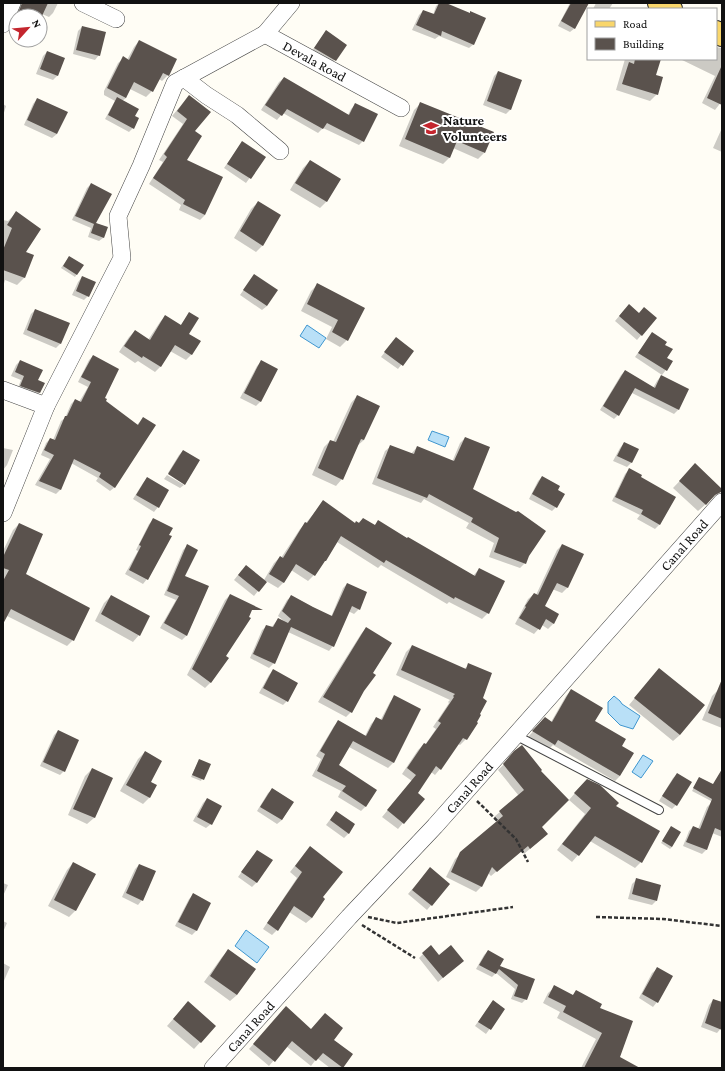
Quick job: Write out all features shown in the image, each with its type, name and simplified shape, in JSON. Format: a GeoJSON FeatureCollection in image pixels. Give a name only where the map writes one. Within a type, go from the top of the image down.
{"type":"FeatureCollection","features":[{"type":"Feature","properties":{"kind":"main road"},"geometry":{"type":"LineString","coordinates":[[659,3],[669,8]]}},
{"type":"Feature","properties":{"kind":"street"},"geometry":{"type":"LineString","coordinates":[[3,24],[12,3]]}},
{"type":"Feature","properties":{"kind":"street"},"geometry":{"type":"LineString","coordinates":[[83,3],[116,19]]}},
{"type":"Feature","properties":{"kind":"street","name":"Devala Road"},"geometry":{"type":"LineString","coordinates":[[291,3],[265,34],[401,108]]}},
{"type":"Feature","properties":{"kind":"street"},"geometry":{"type":"LineString","coordinates":[[3,514],[46,406],[122,258],[118,216],[142,166],[175,83],[265,34]]}},
{"type":"Feature","properties":{"kind":"street"},"geometry":{"type":"LineString","coordinates":[[184,78],[206,95],[237,115],[280,151]]}},
{"type":"Feature","properties":{"kind":"street"},"geometry":{"type":"LineString","coordinates":[[3,390],[46,406]]}},
{"type":"Feature","properties":{"kind":"street","name":"Canal Road"},"geometry":{"type":"LineString","coordinates":[[212,1068],[467,791],[722,502]]}},
{"type":"Feature","properties":{"kind":"lane"},"geometry":{"type":"LineString","coordinates":[[515,736],[659,810]]}},
{"type":"Feature","properties":{"kind":"path"},"geometry":{"type":"LineString","coordinates":[[467,791],[516,839],[528,862]]}},
{"type":"Feature","properties":{"kind":"path"},"geometry":{"type":"LineString","coordinates":[[365,916],[397,923],[513,908]]}},
{"type":"Feature","properties":{"kind":"path"},"geometry":{"type":"LineString","coordinates":[[596,917],[662,919],[722,926]]}},
{"type":"Feature","properties":{"kind":"path"},"geometry":{"type":"LineString","coordinates":[[362,920],[359,924],[414,958]]}},
{"type":"Feature","properties":{"kind":"water"},"geometry":{"type":"Polygon","coordinates":[[[307,325],[326,338],[319,348],[300,336],[307,325]]]}},
{"type":"Feature","properties":{"kind":"water"},"geometry":{"type":"Polygon","coordinates":[[[432,431],[449,437],[445,447],[428,440],[432,431]]]}},
{"type":"Feature","properties":{"kind":"water"},"geometry":{"type":"Polygon","coordinates":[[[614,696],[622,704],[640,716],[633,729],[620,725],[608,713],[608,702],[614,696]]]}},
{"type":"Feature","properties":{"kind":"water"},"geometry":{"type":"Polygon","coordinates":[[[643,755],[653,761],[641,778],[632,772],[643,755]]]}},
{"type":"Feature","properties":{"kind":"water"},"geometry":{"type":"Polygon","coordinates":[[[246,930],[269,947],[257,963],[235,946],[246,930]]]}},
{"type":"Feature","properties":{"kind":"building"},"geometry":{"type":"Polygon","coordinates":[[[22,3],[48,3],[46,8],[20,8],[22,3]]]}},
{"type":"Feature","properties":{"kind":"building"},"geometry":{"type":"Polygon","coordinates":[[[439,3],[446,3],[486,18],[474,45],[442,31],[441,36],[416,25],[423,10],[434,14],[439,3]]]}},
{"type":"Feature","properties":{"kind":"building"},"geometry":{"type":"Polygon","coordinates":[[[571,3],[589,3],[575,29],[561,21],[571,3]]]}},
{"type":"Feature","properties":{"kind":"building"},"geometry":{"type":"Polygon","coordinates":[[[82,26],[106,32],[100,56],[76,50],[82,26]]]}},
{"type":"Feature","properties":{"kind":"building"},"geometry":{"type":"Polygon","coordinates":[[[326,30],[347,45],[336,61],[314,48],[326,30]]]}},
{"type":"Feature","properties":{"kind":"building"},"geometry":{"type":"Polygon","coordinates":[[[139,40],[177,59],[169,76],[163,73],[153,92],[134,82],[126,98],[107,88],[123,56],[129,60],[139,40]]]}},
{"type":"Feature","properties":{"kind":"building"},"geometry":{"type":"Polygon","coordinates":[[[47,51],[65,58],[58,76],[40,69],[47,51]]]}},
{"type":"Feature","properties":{"kind":"building"},"geometry":{"type":"Polygon","coordinates":[[[635,60],[661,60],[656,75],[663,77],[658,95],[622,84],[629,62],[634,64],[635,60]]]}},
{"type":"Feature","properties":{"kind":"building"},"geometry":{"type":"Polygon","coordinates":[[[722,65],[722,105],[707,98],[722,65]]]}},
{"type":"Feature","properties":{"kind":"building"},"geometry":{"type":"Polygon","coordinates":[[[498,71],[522,80],[511,110],[487,101],[498,71]]]}},
{"type":"Feature","properties":{"kind":"building"},"geometry":{"type":"Polygon","coordinates":[[[284,77],[349,115],[355,103],[378,114],[364,142],[327,123],[323,129],[287,109],[282,116],[265,105],[284,77]]]}},
{"type":"Feature","properties":{"kind":"building"},"geometry":{"type":"Polygon","coordinates":[[[189,95],[211,112],[195,131],[202,136],[187,160],[223,177],[205,215],[183,204],[185,200],[153,178],[167,157],[164,154],[187,119],[177,111],[189,95]]]}},
{"type":"Feature","properties":{"kind":"building"},"geometry":{"type":"Polygon","coordinates":[[[117,97],[139,109],[135,116],[139,118],[134,129],[108,115],[117,97]]]}},
{"type":"Feature","properties":{"kind":"building"},"geometry":{"type":"Polygon","coordinates":[[[37,98],[68,112],[57,134],[27,120],[37,98]]]}},
{"type":"Feature","properties":{"kind":"building","name":"Nature Volunteers"},"geometry":{"type":"Polygon","coordinates":[[[420,102],[494,132],[485,153],[457,141],[450,158],[405,139],[420,102]]]}},
{"type":"Feature","properties":{"kind":"building"},"geometry":{"type":"Polygon","coordinates":[[[242,141],[266,157],[251,179],[227,164],[242,141]]]}},
{"type":"Feature","properties":{"kind":"building"},"geometry":{"type":"Polygon","coordinates":[[[310,160],[341,179],[327,202],[295,183],[310,160]]]}},
{"type":"Feature","properties":{"kind":"building"},"geometry":{"type":"Polygon","coordinates":[[[91,183],[112,194],[96,223],[108,227],[104,238],[91,233],[94,224],[75,216],[91,183]]]}},
{"type":"Feature","properties":{"kind":"building"},"geometry":{"type":"Polygon","coordinates":[[[258,201],[281,215],[263,246],[240,231],[258,201]]]}},
{"type":"Feature","properties":{"kind":"building"},"geometry":{"type":"Polygon","coordinates":[[[16,211],[41,229],[26,252],[34,255],[25,278],[3,270],[3,250],[12,228],[7,225],[16,211]]]}},
{"type":"Feature","properties":{"kind":"building"},"geometry":{"type":"Polygon","coordinates":[[[69,256],[84,265],[77,275],[63,266],[69,256]]]}},
{"type":"Feature","properties":{"kind":"building"},"geometry":{"type":"Polygon","coordinates":[[[254,274],[278,290],[267,306],[243,290],[254,274]]]}},
{"type":"Feature","properties":{"kind":"building"},"geometry":{"type":"Polygon","coordinates":[[[82,276],[96,282],[89,297],[76,291],[82,276]]]}},
{"type":"Feature","properties":{"kind":"building"},"geometry":{"type":"Polygon","coordinates":[[[317,283],[365,308],[348,341],[332,332],[338,320],[307,304],[317,283]]]}},
{"type":"Feature","properties":{"kind":"building"},"geometry":{"type":"Polygon","coordinates":[[[629,304],[639,313],[644,307],[657,318],[642,336],[619,316],[629,304]]]}},
{"type":"Feature","properties":{"kind":"building"},"geometry":{"type":"Polygon","coordinates":[[[35,309],[70,323],[61,344],[27,330],[35,309]]]}},
{"type":"Feature","properties":{"kind":"building"},"geometry":{"type":"Polygon","coordinates":[[[189,312],[199,318],[189,334],[201,341],[192,355],[175,345],[161,367],[143,356],[142,358],[124,346],[135,330],[150,340],[165,315],[181,325],[189,312]]]}},
{"type":"Feature","properties":{"kind":"building"},"geometry":{"type":"Polygon","coordinates":[[[652,332],[667,342],[665,345],[673,349],[667,358],[673,361],[667,371],[638,353],[652,332]]]}},
{"type":"Feature","properties":{"kind":"building"},"geometry":{"type":"Polygon","coordinates":[[[396,337],[414,351],[403,366],[384,352],[396,337]]]}},
{"type":"Feature","properties":{"kind":"building"},"geometry":{"type":"Polygon","coordinates":[[[93,355],[119,369],[105,398],[107,399],[106,401],[138,425],[143,417],[156,425],[115,488],[99,477],[101,473],[74,459],[61,490],[39,481],[54,455],[44,450],[50,438],[55,440],[65,416],[67,416],[75,399],[81,402],[91,382],[81,377],[93,355]]]}},
{"type":"Feature","properties":{"kind":"building"},"geometry":{"type":"Polygon","coordinates":[[[20,360],[43,370],[38,380],[45,383],[40,393],[20,386],[24,376],[15,372],[20,360]]]}},
{"type":"Feature","properties":{"kind":"building"},"geometry":{"type":"Polygon","coordinates":[[[261,360],[278,369],[261,402],[244,393],[261,360]]]}},
{"type":"Feature","properties":{"kind":"building"},"geometry":{"type":"Polygon","coordinates":[[[625,370],[655,388],[661,375],[689,389],[679,410],[635,388],[619,416],[603,406],[625,370]]]}},
{"type":"Feature","properties":{"kind":"building"},"geometry":{"type":"Polygon","coordinates":[[[357,395],[380,406],[364,440],[361,439],[343,480],[318,468],[330,440],[336,442],[357,395]]]}},
{"type":"Feature","properties":{"kind":"building"},"geometry":{"type":"Polygon","coordinates":[[[465,437],[490,447],[473,489],[516,512],[518,511],[546,531],[529,556],[526,564],[494,552],[499,538],[471,522],[473,518],[429,494],[427,498],[377,478],[390,445],[414,454],[417,446],[454,461],[465,437]]]}},
{"type":"Feature","properties":{"kind":"building"},"geometry":{"type":"Polygon","coordinates":[[[624,442],[639,449],[632,463],[617,456],[624,442]]]}},
{"type":"Feature","properties":{"kind":"building"},"geometry":{"type":"Polygon","coordinates":[[[183,450],[200,460],[185,485],[168,474],[183,450]]]}},
{"type":"Feature","properties":{"kind":"building"},"geometry":{"type":"Polygon","coordinates":[[[695,463],[722,489],[721,492],[715,495],[706,505],[679,481],[695,463]]]}},
{"type":"Feature","properties":{"kind":"building"},"geometry":{"type":"Polygon","coordinates":[[[629,468],[642,475],[641,477],[676,497],[660,525],[641,514],[643,510],[615,497],[629,468]]]}},
{"type":"Feature","properties":{"kind":"building"},"geometry":{"type":"Polygon","coordinates":[[[542,476],[560,486],[558,490],[565,494],[557,508],[532,494],[542,476]]]}},
{"type":"Feature","properties":{"kind":"building"},"geometry":{"type":"Polygon","coordinates":[[[147,477],[169,490],[159,508],[136,495],[147,477]]]}},
{"type":"Feature","properties":{"kind":"building"},"geometry":{"type":"Polygon","coordinates":[[[323,500],[355,523],[356,521],[359,523],[363,518],[375,525],[378,520],[475,576],[479,568],[505,581],[489,614],[455,597],[454,599],[386,560],[384,563],[341,536],[315,576],[296,564],[284,583],[269,574],[280,556],[283,558],[305,522],[307,523],[323,500]]]}},
{"type":"Feature","properties":{"kind":"building"},"geometry":{"type":"Polygon","coordinates":[[[153,518],[173,528],[169,535],[172,536],[148,580],[129,570],[141,546],[139,545],[153,518]]]}},
{"type":"Feature","properties":{"kind":"building"},"geometry":{"type":"Polygon","coordinates":[[[19,523],[43,534],[26,574],[90,608],[74,641],[11,609],[3,624],[3,581],[9,570],[3,568],[3,557],[19,523]]]}},
{"type":"Feature","properties":{"kind":"building"},"geometry":{"type":"Polygon","coordinates":[[[187,544],[198,550],[185,576],[209,586],[187,636],[164,623],[179,596],[167,591],[187,544]]]}},
{"type":"Feature","properties":{"kind":"building"},"geometry":{"type":"Polygon","coordinates":[[[562,544],[584,554],[568,588],[557,583],[545,606],[559,614],[554,624],[546,619],[540,630],[519,618],[534,593],[538,595],[562,544]]]}},
{"type":"Feature","properties":{"kind":"building"},"geometry":{"type":"Polygon","coordinates":[[[246,565],[267,582],[259,592],[238,575],[246,565]]]}},
{"type":"Feature","properties":{"kind":"building"},"geometry":{"type":"Polygon","coordinates":[[[347,583],[367,592],[360,610],[352,606],[334,647],[291,627],[275,664],[253,654],[266,625],[273,627],[278,618],[288,623],[291,619],[282,611],[291,595],[332,616],[347,583]]]}},
{"type":"Feature","properties":{"kind":"building"},"geometry":{"type":"Polygon","coordinates":[[[230,594],[263,610],[252,610],[249,617],[251,618],[226,656],[229,658],[211,683],[192,669],[230,594]]]}},
{"type":"Feature","properties":{"kind":"building"},"geometry":{"type":"Polygon","coordinates":[[[111,595],[150,616],[140,636],[101,614],[111,595]]]}},
{"type":"Feature","properties":{"kind":"building"},"geometry":{"type":"Polygon","coordinates":[[[366,627],[392,643],[373,673],[376,675],[364,691],[352,713],[323,697],[366,627]]]}},
{"type":"Feature","properties":{"kind":"building"},"geometry":{"type":"Polygon","coordinates":[[[412,645],[466,669],[468,663],[492,673],[483,698],[487,701],[480,714],[478,723],[467,740],[463,738],[441,770],[436,766],[418,793],[425,799],[404,824],[387,810],[416,775],[407,768],[424,743],[426,744],[441,723],[438,721],[455,694],[401,670],[412,645]]]}},
{"type":"Feature","properties":{"kind":"building"},"geometry":{"type":"Polygon","coordinates":[[[659,668],[705,705],[680,735],[634,698],[659,668]]]}},
{"type":"Feature","properties":{"kind":"building"},"geometry":{"type":"Polygon","coordinates":[[[273,669],[298,683],[288,702],[263,688],[273,669]]]}},
{"type":"Feature","properties":{"kind":"building"},"geometry":{"type":"Polygon","coordinates":[[[722,679],[722,719],[708,713],[722,679]]]}},
{"type":"Feature","properties":{"kind":"building"},"geometry":{"type":"Polygon","coordinates":[[[571,689],[603,708],[595,721],[626,739],[622,746],[634,753],[620,776],[558,740],[555,745],[532,731],[545,717],[552,722],[571,689]]]}},
{"type":"Feature","properties":{"kind":"building"},"geometry":{"type":"Polygon","coordinates":[[[394,695],[421,709],[394,763],[353,741],[339,765],[377,790],[366,807],[342,791],[346,786],[317,771],[325,754],[320,751],[338,720],[366,736],[376,717],[382,720],[394,695]]]}},
{"type":"Feature","properties":{"kind":"building"},"geometry":{"type":"Polygon","coordinates":[[[58,730],[79,740],[65,772],[43,762],[58,730]]]}},
{"type":"Feature","properties":{"kind":"building"},"geometry":{"type":"Polygon","coordinates":[[[522,745],[542,770],[541,771],[569,800],[542,827],[548,834],[530,849],[528,846],[497,872],[492,867],[482,887],[451,872],[460,852],[503,816],[499,811],[524,790],[503,764],[514,751],[522,745]]]}},
{"type":"Feature","properties":{"kind":"building"},"geometry":{"type":"Polygon","coordinates":[[[145,751],[162,761],[151,782],[157,785],[150,798],[126,785],[145,751]]]}},
{"type":"Feature","properties":{"kind":"building"},"geometry":{"type":"Polygon","coordinates":[[[199,759],[211,764],[204,780],[192,775],[199,759]]]}},
{"type":"Feature","properties":{"kind":"building"},"geometry":{"type":"Polygon","coordinates":[[[92,768],[113,778],[95,818],[73,809],[92,768]]]}},
{"type":"Feature","properties":{"kind":"building"},"geometry":{"type":"Polygon","coordinates":[[[722,769],[722,831],[715,828],[707,850],[686,842],[693,826],[700,829],[712,799],[693,788],[699,777],[713,784],[722,769]]]}},
{"type":"Feature","properties":{"kind":"building"},"geometry":{"type":"Polygon","coordinates":[[[677,773],[692,782],[677,806],[662,796],[677,773]]]}},
{"type":"Feature","properties":{"kind":"building"},"geometry":{"type":"Polygon","coordinates":[[[587,779],[600,785],[619,803],[616,806],[660,831],[642,863],[595,836],[579,856],[562,844],[591,808],[574,793],[587,779]]]}},
{"type":"Feature","properties":{"kind":"building"},"geometry":{"type":"Polygon","coordinates":[[[272,788],[294,802],[282,820],[260,807],[272,788]]]}},
{"type":"Feature","properties":{"kind":"building"},"geometry":{"type":"Polygon","coordinates":[[[207,798],[222,806],[212,825],[197,817],[207,798]]]}},
{"type":"Feature","properties":{"kind":"building"},"geometry":{"type":"Polygon","coordinates":[[[336,811],[355,824],[349,834],[330,820],[336,811]]]}},
{"type":"Feature","properties":{"kind":"building"},"geometry":{"type":"Polygon","coordinates":[[[671,826],[681,832],[672,847],[662,841],[671,826]]]}},
{"type":"Feature","properties":{"kind":"building"},"geometry":{"type":"Polygon","coordinates":[[[310,846],[343,872],[323,897],[325,899],[312,918],[294,906],[278,931],[267,923],[302,872],[295,866],[310,846]]]}},
{"type":"Feature","properties":{"kind":"building"},"geometry":{"type":"Polygon","coordinates":[[[257,850],[273,860],[257,883],[241,872],[257,850]]]}},
{"type":"Feature","properties":{"kind":"building"},"geometry":{"type":"Polygon","coordinates":[[[73,862],[96,874],[76,911],[54,900],[73,862]]]}},
{"type":"Feature","properties":{"kind":"building"},"geometry":{"type":"Polygon","coordinates":[[[139,864],[156,871],[143,901],[126,893],[139,864]]]}},
{"type":"Feature","properties":{"kind":"building"},"geometry":{"type":"Polygon","coordinates":[[[430,867],[450,884],[432,906],[412,890],[430,867]]]}},
{"type":"Feature","properties":{"kind":"building"},"geometry":{"type":"Polygon","coordinates":[[[636,878],[661,885],[657,901],[632,894],[636,878]]]}},
{"type":"Feature","properties":{"kind":"building"},"geometry":{"type":"Polygon","coordinates":[[[193,893],[211,903],[197,931],[178,922],[193,893]]]}},
{"type":"Feature","properties":{"kind":"building"},"geometry":{"type":"Polygon","coordinates":[[[431,945],[439,955],[451,945],[464,961],[443,978],[422,953],[431,945]]]}},
{"type":"Feature","properties":{"kind":"building"},"geometry":{"type":"Polygon","coordinates":[[[228,949],[256,969],[237,995],[210,976],[228,949]]]}},
{"type":"Feature","properties":{"kind":"building"},"geometry":{"type":"Polygon","coordinates":[[[488,950],[504,959],[500,966],[535,979],[527,1000],[514,996],[518,985],[499,969],[496,974],[479,965],[488,950]]]}},
{"type":"Feature","properties":{"kind":"building"},"geometry":{"type":"Polygon","coordinates":[[[657,967],[673,976],[658,1003],[642,994],[657,967]]]}},
{"type":"Feature","properties":{"kind":"building"},"geometry":{"type":"Polygon","coordinates":[[[554,985],[573,995],[576,990],[602,1004],[600,1008],[633,1021],[620,1057],[640,1068],[584,1068],[602,1033],[563,1012],[566,1006],[548,997],[554,985]]]}},
{"type":"Feature","properties":{"kind":"building"},"geometry":{"type":"Polygon","coordinates":[[[713,999],[722,1002],[722,1030],[705,1023],[713,999]]]}},
{"type":"Feature","properties":{"kind":"building"},"geometry":{"type":"Polygon","coordinates":[[[493,1000],[505,1009],[491,1030],[478,1022],[493,1000]]]}},
{"type":"Feature","properties":{"kind":"building"},"geometry":{"type":"Polygon","coordinates":[[[188,1001],[216,1026],[201,1043],[173,1019],[188,1001]]]}},
{"type":"Feature","properties":{"kind":"building"},"geometry":{"type":"Polygon","coordinates":[[[286,1006],[311,1029],[325,1013],[343,1028],[334,1040],[353,1054],[343,1068],[323,1053],[316,1061],[292,1041],[275,1062],[253,1044],[286,1006]]]}},
{"type":"Feature","properties":{"kind":"place","name":"Nature Volunteers"},"geometry":{"type":"Point","coordinates":[431,128]}}]}
